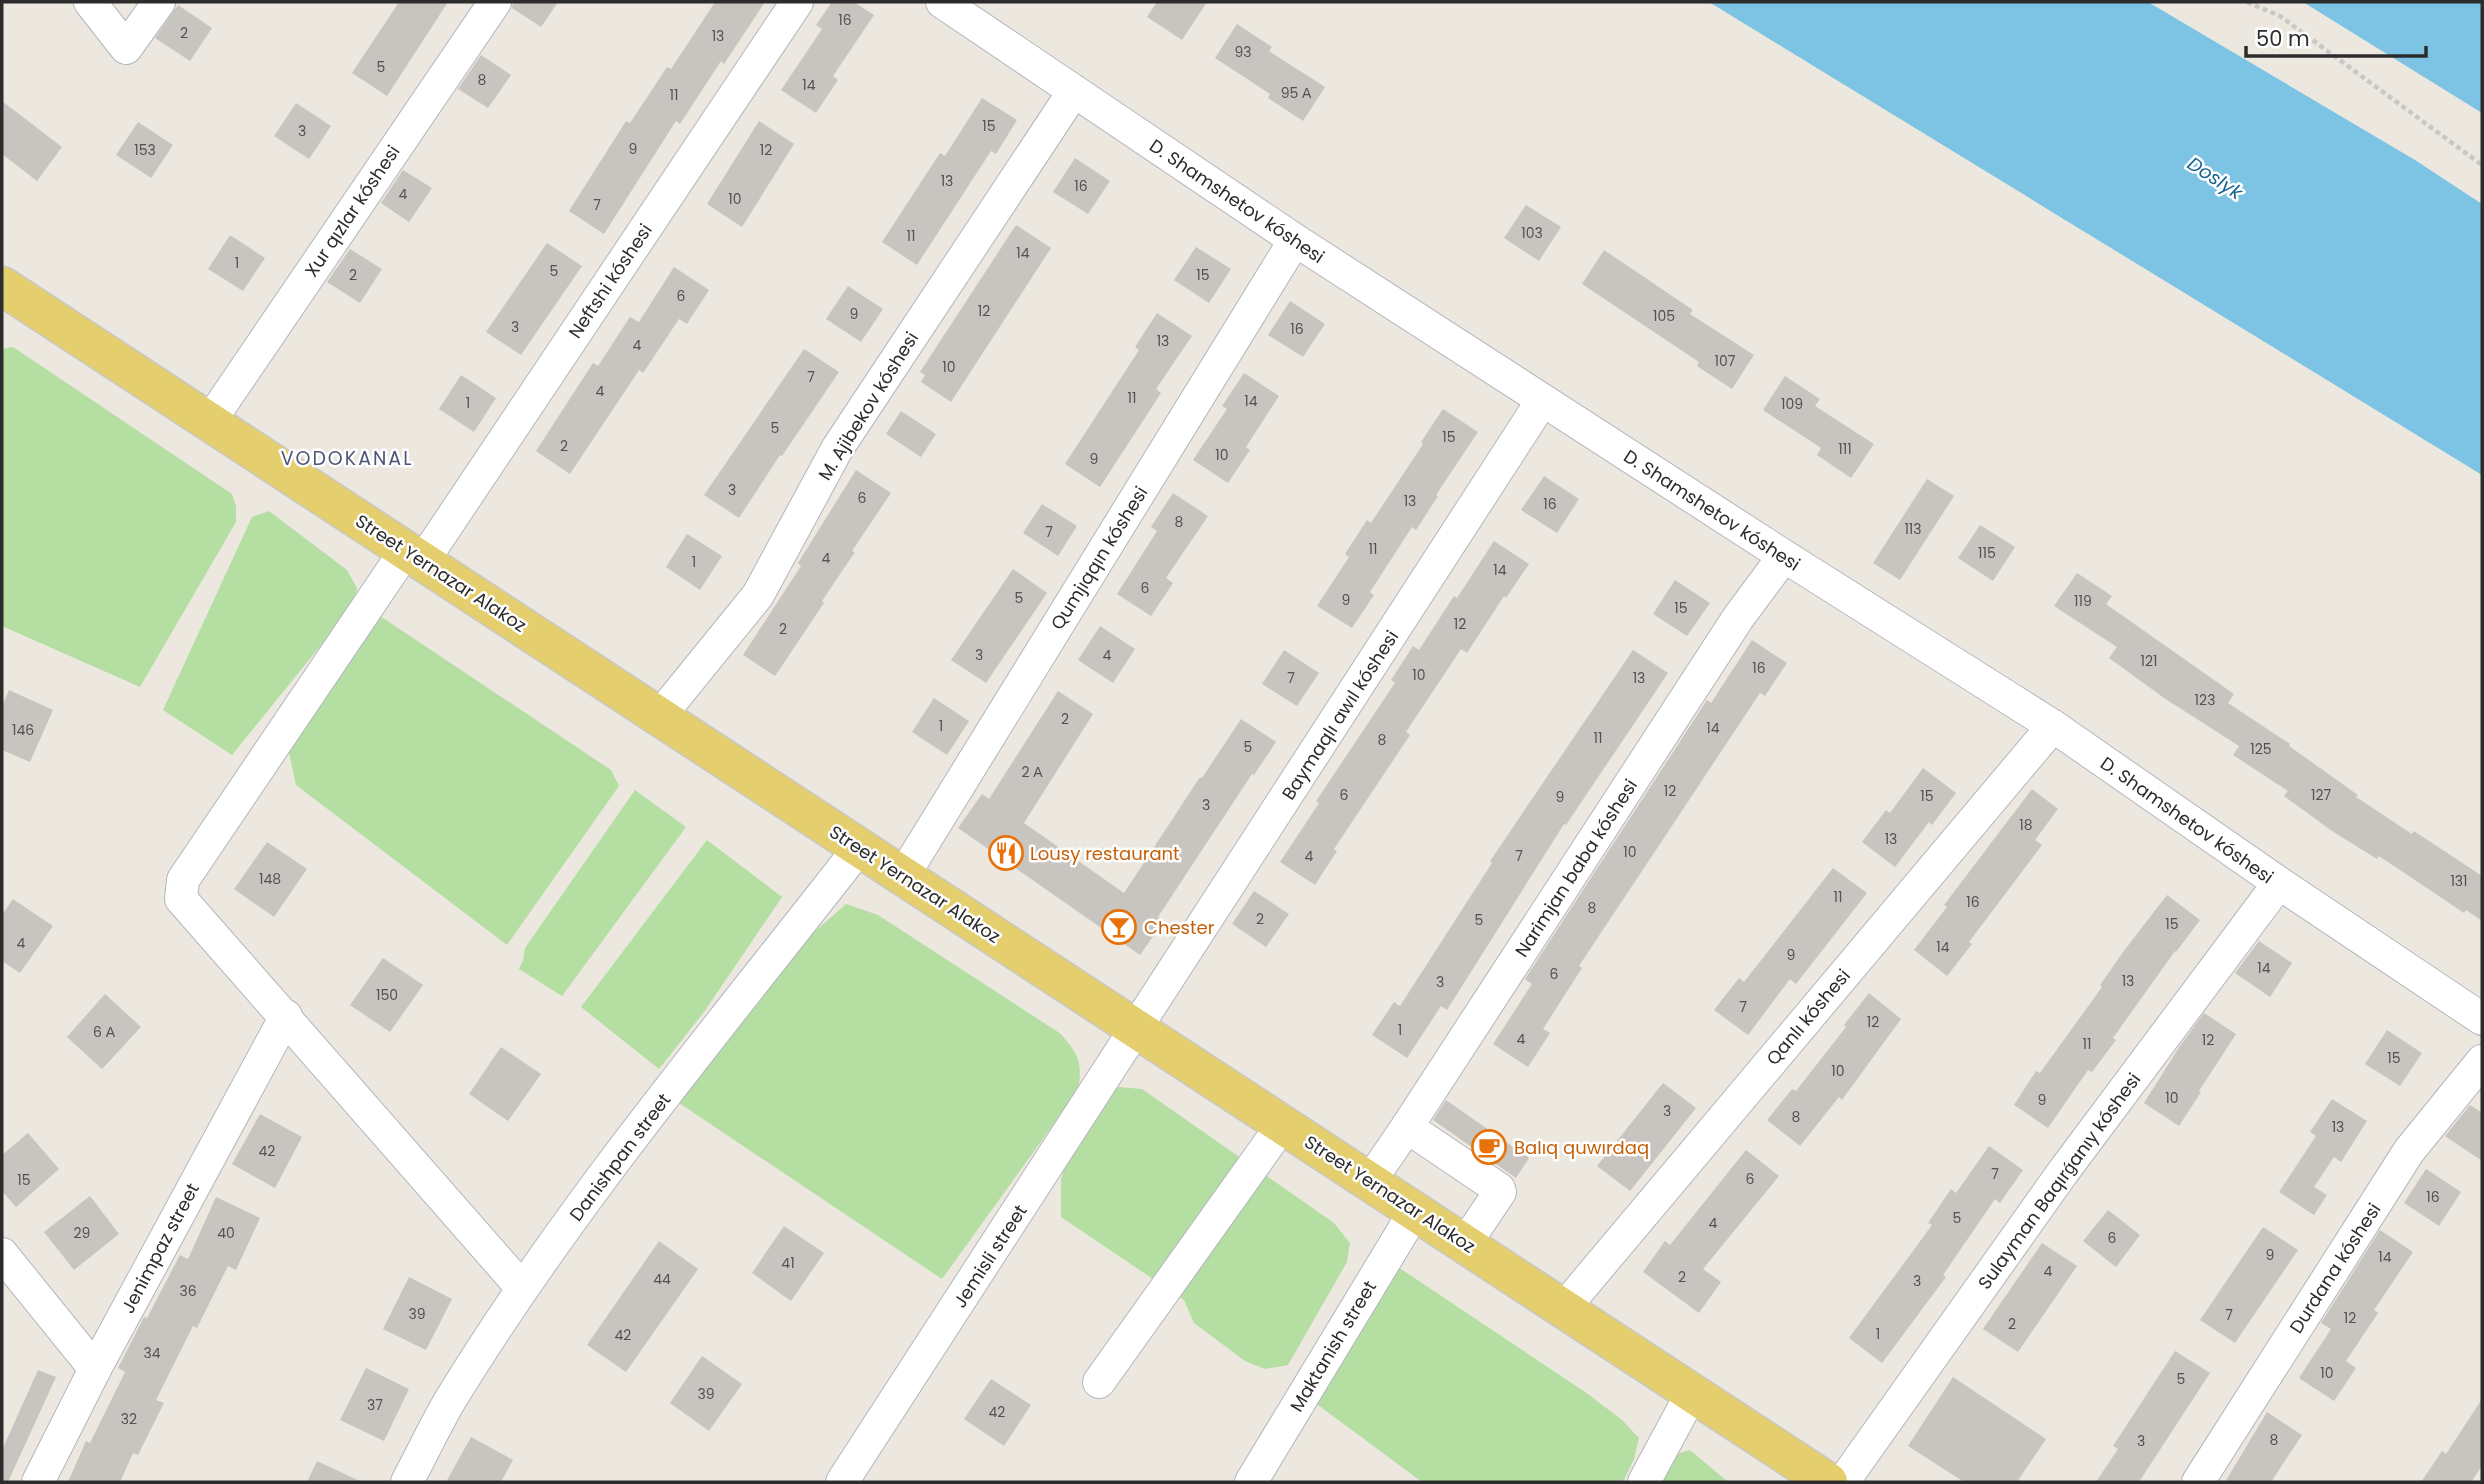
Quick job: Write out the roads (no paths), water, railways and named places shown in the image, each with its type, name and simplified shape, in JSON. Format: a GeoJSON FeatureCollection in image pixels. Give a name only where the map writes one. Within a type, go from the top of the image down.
{"type":"FeatureCollection","features":[{"type":"Feature","properties":{"kind":"main road","name":"Street Yernazar Alakoz"},"geometry":{"type":"LineString","coordinates":[[2,286],[1828,1482]]}},
{"type":"Feature","properties":{"kind":"street"},"geometry":{"type":"LineString","coordinates":[[90,2],[126,48],[159,2]]}},
{"type":"Feature","properties":{"kind":"street","name":"Xur qızlar kóshesi"},"geometry":{"type":"LineString","coordinates":[[210,421],[495,2]]}},
{"type":"Feature","properties":{"kind":"street","name":"Neftshi kóshesi"},"geometry":{"type":"LineString","coordinates":[[522,1288],[181,899],[183,880],[414,555],[797,2]]}},
{"type":"Feature","properties":{"kind":"street","name":"D. Shamshetov kóshesi"},"geometry":{"type":"LineString","coordinates":[[942,2],[1295,240],[1542,401],[2053,726],[2279,883],[2482,1019]]}},
{"type":"Feature","properties":{"kind":"street","name":"M. Ajibekov kóshesi"},"geometry":{"type":"LineString","coordinates":[[659,717],[758,595],[837,449],[1074,91]]}},
{"type":"Feature","properties":{"kind":"street","name":"Qumjıqqın kóshesi"},"geometry":{"type":"LineString","coordinates":[[903,876],[1295,240]]}},
{"type":"Feature","properties":{"kind":"street","name":"Baymaqlı awıl kóshesi"},"geometry":{"type":"LineString","coordinates":[[1138,1029],[1542,401]]}},
{"type":"Feature","properties":{"kind":"street","name":"Narimjan baba kóshesi"},"geometry":{"type":"LineString","coordinates":[[1370,1181],[1408,1127],[1738,618],[1784,556]]}},
{"type":"Feature","properties":{"kind":"street","name":"Qanlı kóshesi"},"geometry":{"type":"LineString","coordinates":[[1564,1308],[2053,726]]}},
{"type":"Feature","properties":{"kind":"street","name":"Danishpan street"},"geometry":{"type":"LineString","coordinates":[[407,1482],[447,1405],[522,1288],[652,1114],[859,848]]}},
{"type":"Feature","properties":{"kind":"street","name":"Sulayman Baqırǵanıy kóshesi"},"geometry":{"type":"LineString","coordinates":[[1843,1482],[2063,1172],[2279,883]]}},
{"type":"Feature","properties":{"kind":"street","name":"Jenimpaz street"},"geometry":{"type":"LineString","coordinates":[[38,1482],[95,1369],[285,1016]]}},
{"type":"Feature","properties":{"kind":"street","name":"Jemisli street"},"geometry":{"type":"LineString","coordinates":[[842,1482],[1138,1029]]}},
{"type":"Feature","properties":{"kind":"street","name":"Durdana kóshesi"},"geometry":{"type":"LineString","coordinates":[[2198,1482],[2409,1151],[2482,1060]]}},
{"type":"Feature","properties":{"kind":"street"},"geometry":{"type":"LineString","coordinates":[[1099,1382],[1283,1124]]}},
{"type":"Feature","properties":{"kind":"street"},"geometry":{"type":"LineString","coordinates":[[1408,1127],[1499,1189],[1500,1192],[1465,1244]]}},
{"type":"Feature","properties":{"kind":"street","name":"Maktanish street"},"geometry":{"type":"LineString","coordinates":[[1251,1482],[1415,1211]]}},
{"type":"Feature","properties":{"kind":"street"},"geometry":{"type":"LineString","coordinates":[[2,1254],[95,1369]]}},
{"type":"Feature","properties":{"kind":"street"},"geometry":{"type":"LineString","coordinates":[[1644,1482],[1692,1393]]}},
{"type":"Feature","properties":{"kind":"water","name":"Doslyk"},"geometry":{"type":"Polygon","coordinates":[[[1709,2],[2148,2],[2415,160],[2482,204],[2482,475],[1709,2]]]}},
{"type":"Feature","properties":{"kind":"water"},"geometry":{"type":"Polygon","coordinates":[[[2303,2],[2482,2],[2482,113],[2303,2]]]}},
{"type":"Feature","properties":{"kind":"place","name":"Lousy restaurant"},"geometry":{"type":"Point","coordinates":[1006,853]}},
{"type":"Feature","properties":{"kind":"place","name":"Chester"},"geometry":{"type":"Point","coordinates":[1119,927]}},
{"type":"Feature","properties":{"kind":"place","name":"Balıq quwırdaq"},"geometry":{"type":"Point","coordinates":[1489,1147]}},
{"type":"Feature","properties":{"kind":"district","name":"VODOKANAL"},"geometry":{"type":"Point","coordinates":[347,458]}}]}
